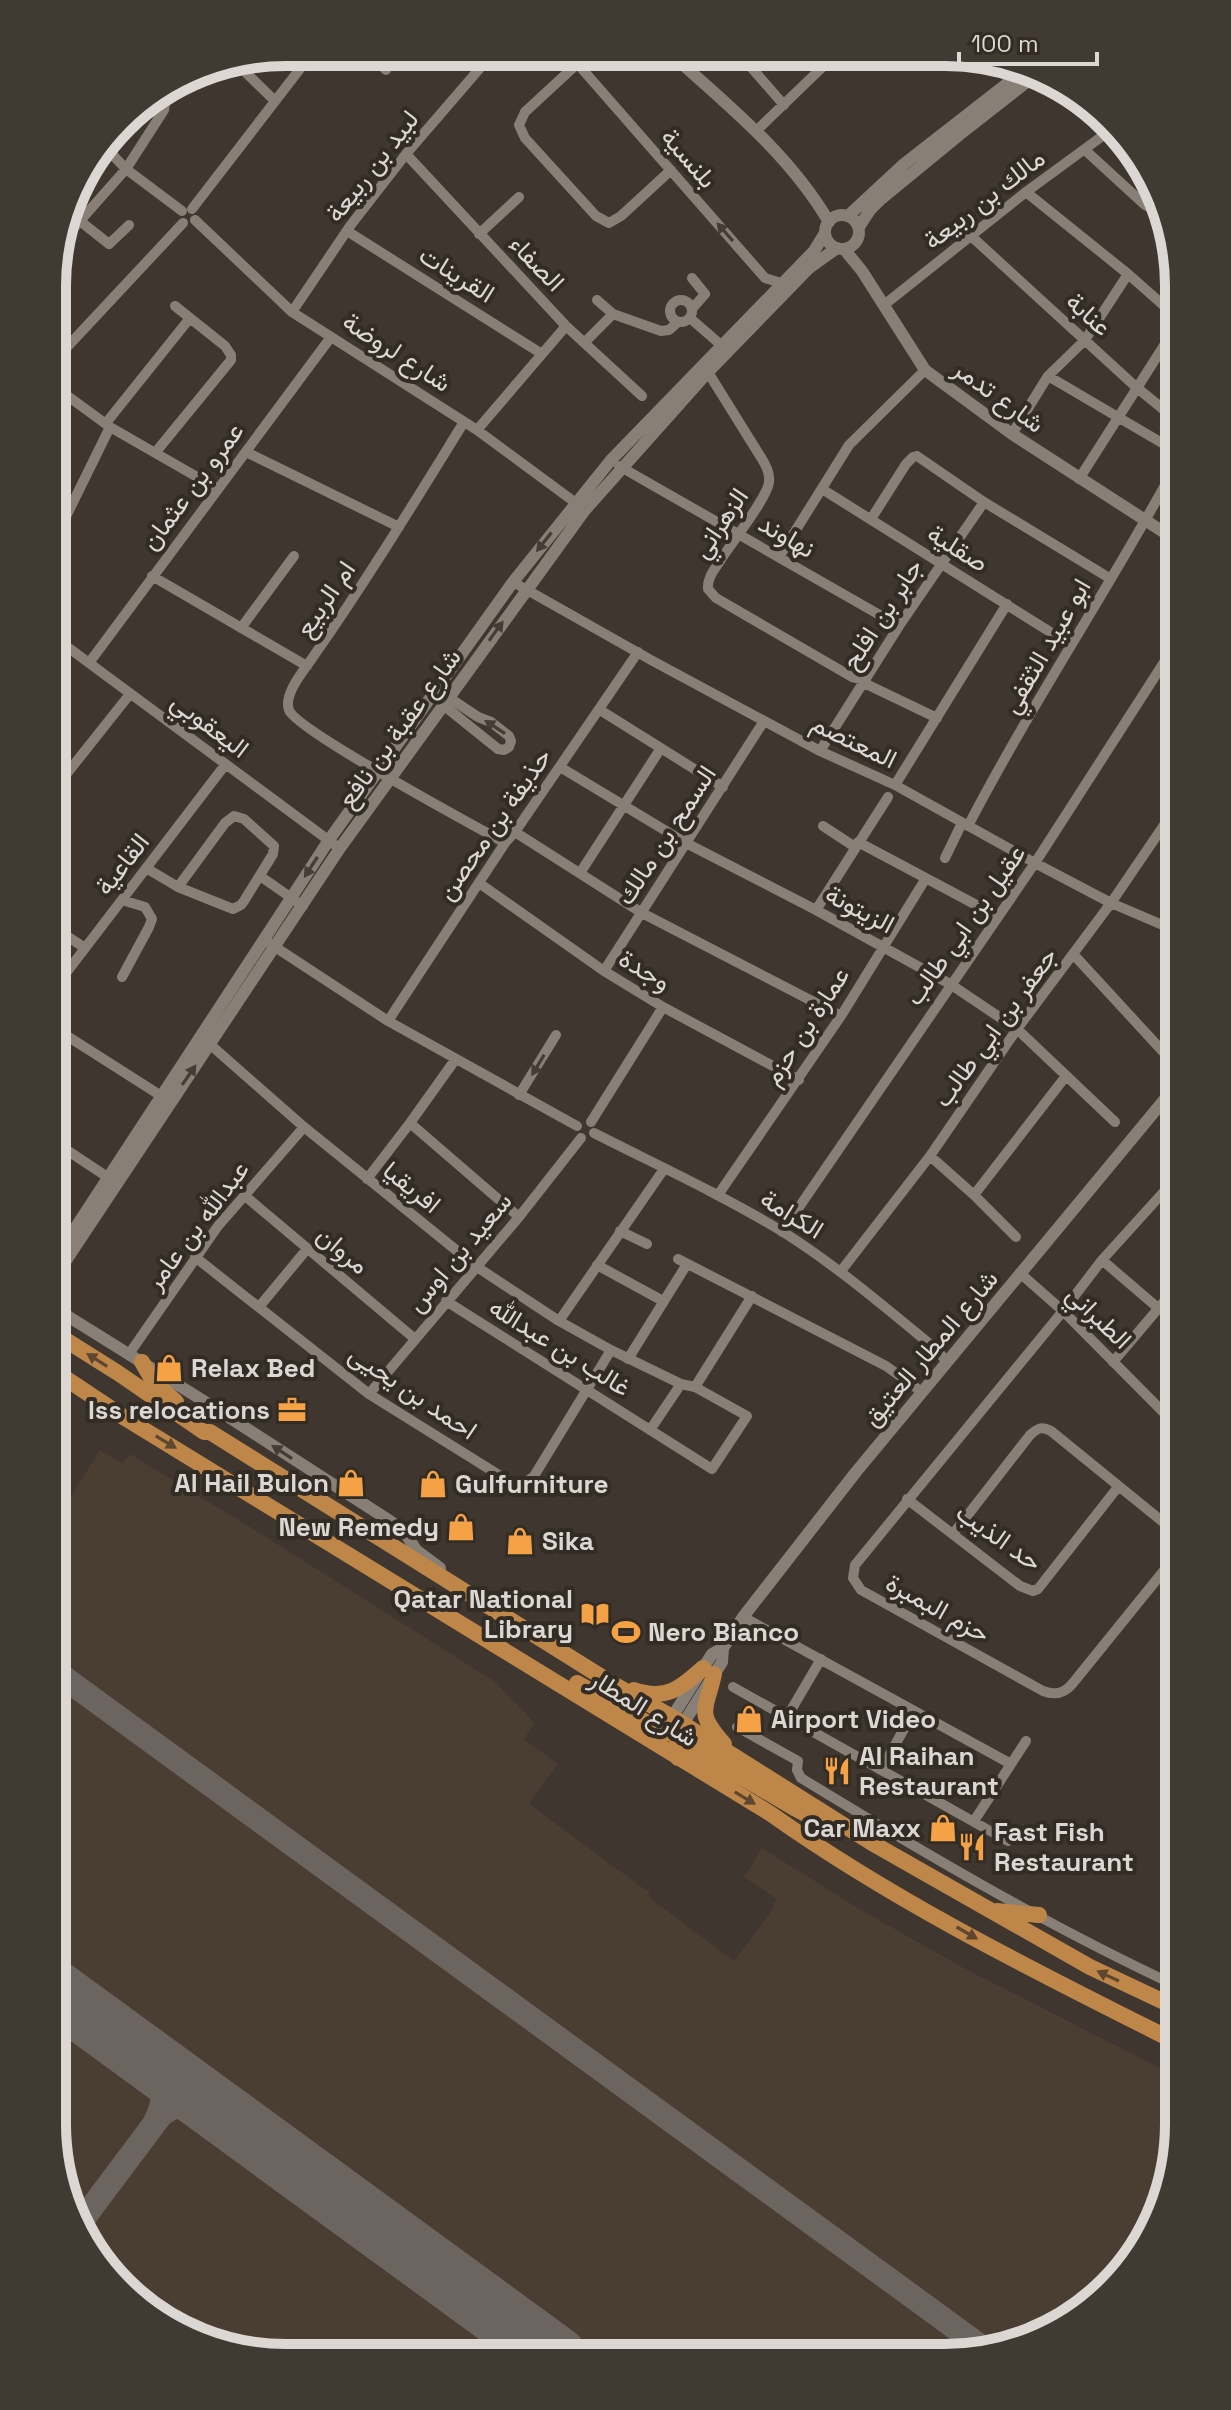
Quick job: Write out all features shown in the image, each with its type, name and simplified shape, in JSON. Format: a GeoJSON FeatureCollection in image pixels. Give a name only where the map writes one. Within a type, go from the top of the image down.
{"type":"FeatureCollection","features":[{"type":"Feature","properties":{"kind":"highway","name":"شارع المطار"},"geometry":{"type":"LineString","coordinates":[[66,1340],[204,1432],[210,1432],[872,1843],[1090,1967],[1165,2002]]}},
{"type":"Feature","properties":{"kind":"highway"},"geometry":{"type":"LineString","coordinates":[[136,1358],[158,1386],[210,1432]]}},
{"type":"Feature","properties":{"kind":"highway","name":"شارع المطار"},"geometry":{"type":"LineString","coordinates":[[66,1379],[451,1619],[517,1646],[660,1738],[678,1758],[771,1814],[829,1855],[1021,1964],[1165,2036]]}},
{"type":"Feature","properties":{"kind":"highway"},"geometry":{"type":"LineString","coordinates":[[613,1684],[641,1693],[665,1694],[708,1671]]}},
{"type":"Feature","properties":{"kind":"highway"},"geometry":{"type":"LineString","coordinates":[[708,1671],[706,1720],[739,1760]]}},
{"type":"Feature","properties":{"kind":"highway"},"geometry":{"type":"LineString","coordinates":[[660,1738],[675,1733],[678,1721]]}},
{"type":"Feature","properties":{"kind":"highway"},"geometry":{"type":"LineString","coordinates":[[678,1758],[675,1747],[683,1743],[805,1815],[872,1843]]}},
{"type":"Feature","properties":{"kind":"highway"},"geometry":{"type":"LineString","coordinates":[[991,1910],[1039,1915]]}},
{"type":"Feature","properties":{"kind":"street"},"geometry":{"type":"LineString","coordinates":[[66,348],[188,216],[302,66]]}},
{"type":"Feature","properties":{"kind":"street"},"geometry":{"type":"LineString","coordinates":[[382,66],[386,70]]}},
{"type":"Feature","properties":{"kind":"street","name":"لبيد بن ربيعة"},"geometry":{"type":"LineString","coordinates":[[292,312],[347,231],[406,154],[482,66]]}},
{"type":"Feature","properties":{"kind":"street"},"geometry":{"type":"LineString","coordinates":[[575,66],[525,112],[519,125],[525,138],[596,216],[609,223],[621,216],[671,170]]}},
{"type":"Feature","properties":{"kind":"street","name":"بلنسية"},"geometry":{"type":"LineString","coordinates":[[581,66],[765,278],[781,283]]}},
{"type":"Feature","properties":{"kind":"street"},"geometry":{"type":"LineString","coordinates":[[684,66],[756,131],[835,221],[856,222],[858,234]]}},
{"type":"Feature","properties":{"kind":"street"},"geometry":{"type":"LineString","coordinates":[[750,66],[784,105]]}},
{"type":"Feature","properties":{"kind":"street"},"geometry":{"type":"LineString","coordinates":[[756,131],[824,66]]}},
{"type":"Feature","properties":{"kind":"street"},"geometry":{"type":"LineString","coordinates":[[244,70],[275,101]]}},
{"type":"Feature","properties":{"kind":"street","name":"شارع عقبة بن نافع"},"geometry":{"type":"LineString","coordinates":[[705,368],[721,345],[814,251],[835,221],[1015,78]]}},
{"type":"Feature","properties":{"kind":"street"},"geometry":{"type":"LineString","coordinates":[[858,234],[870,210],[881,199],[1026,82]]}},
{"type":"Feature","properties":{"kind":"street"},"geometry":{"type":"LineString","coordinates":[[73,229],[126,169],[164,110],[165,103]]}},
{"type":"Feature","properties":{"kind":"street","name":"مالك بن ربيعة"},"geometry":{"type":"LineString","coordinates":[[884,305],[1026,192],[1104,135]]}},
{"type":"Feature","properties":{"kind":"street"},"geometry":{"type":"LineString","coordinates":[[1085,150],[1150,207]]}},
{"type":"Feature","properties":{"kind":"street","name":"شارع لروضة"},"geometry":{"type":"LineString","coordinates":[[110,153],[126,169],[188,216],[292,312],[477,430],[580,506]]}},
{"type":"Feature","properties":{"kind":"street","name":"الصفاء"},"geometry":{"type":"LineString","coordinates":[[406,154],[566,326],[642,396]]}},
{"type":"Feature","properties":{"kind":"street"},"geometry":{"type":"LineString","coordinates":[[1026,192],[1128,274],[1165,308]]}},
{"type":"Feature","properties":{"kind":"street"},"geometry":{"type":"LineString","coordinates":[[479,234],[519,197]]}},
{"type":"Feature","properties":{"kind":"street"},"geometry":{"type":"LineString","coordinates":[[80,221],[109,244],[129,225]]}},
{"type":"Feature","properties":{"kind":"street","name":"شارع تدمر"},"geometry":{"type":"LineString","coordinates":[[835,221],[829,242],[841,248],[862,271],[925,370],[1012,434],[1165,534]]}},
{"type":"Feature","properties":{"kind":"street","name":"القرينات"},"geometry":{"type":"LineString","coordinates":[[347,231],[542,354]]}},
{"type":"Feature","properties":{"kind":"street","name":"شارع عقبة بن نافع"},"geometry":{"type":"LineString","coordinates":[[66,1244],[206,1041],[513,582],[616,463],[705,368],[809,268],[858,234]]}},
{"type":"Feature","properties":{"kind":"street","name":"شارع تدمر"},"geometry":{"type":"LineString","coordinates":[[858,234],[862,271]]}},
{"type":"Feature","properties":{"kind":"street","name":"عنابة"},"geometry":{"type":"LineString","coordinates":[[971,236],[1165,411]]}},
{"type":"Feature","properties":{"kind":"street"},"geometry":{"type":"LineString","coordinates":[[1012,434],[1048,376],[1085,340],[1128,274]]}},
{"type":"Feature","properties":{"kind":"street"},"geometry":{"type":"LineString","coordinates":[[597,300],[613,314],[661,331],[669,330],[678,322],[683,322],[704,298],[705,294],[692,278]]}},
{"type":"Feature","properties":{"kind":"street"},"geometry":{"type":"LineString","coordinates":[[678,322],[670,314],[673,303],[684,301],[689,304],[691,314],[721,345]]}},
{"type":"Feature","properties":{"kind":"street"},"geometry":{"type":"LineString","coordinates":[[155,453],[231,360],[225,346],[175,306]]}},
{"type":"Feature","properties":{"kind":"street"},"geometry":{"type":"LineString","coordinates":[[585,342],[613,314]]}},
{"type":"Feature","properties":{"kind":"street"},"geometry":{"type":"LineString","coordinates":[[66,511],[108,425],[190,318]]}},
{"type":"Feature","properties":{"kind":"street"},"geometry":{"type":"LineString","coordinates":[[477,430],[566,326]]}},
{"type":"Feature","properties":{"kind":"street","name":"عمرو بن عثمان"},"geometry":{"type":"LineString","coordinates":[[89,663],[331,337]]}},
{"type":"Feature","properties":{"kind":"street"},"geometry":{"type":"LineString","coordinates":[[1079,479],[1165,342]]}},
{"type":"Feature","properties":{"kind":"street","name":"الزهراني"},"geometry":{"type":"LineString","coordinates":[[705,368],[768,469],[770,480],[767,491],[709,578],[708,589],[711,594],[852,677],[865,681]]}},
{"type":"Feature","properties":{"kind":"street"},"geometry":{"type":"LineString","coordinates":[[779,557],[849,445],[925,370]]}},
{"type":"Feature","properties":{"kind":"street"},"geometry":{"type":"LineString","coordinates":[[1048,376],[1165,445]]}},
{"type":"Feature","properties":{"kind":"street"},"geometry":{"type":"LineString","coordinates":[[66,395],[108,425],[218,489]]}},
{"type":"Feature","properties":{"kind":"street","name":"ام الربيع"},"geometry":{"type":"LineString","coordinates":[[464,422],[287,701],[292,715],[384,774],[505,843]]}},
{"type":"Feature","properties":{"kind":"street"},"geometry":{"type":"LineString","coordinates":[[246,452],[399,527]]}},
{"type":"Feature","properties":{"kind":"street"},"geometry":{"type":"LineString","coordinates":[[871,519],[906,464],[913,457],[921,458],[984,502],[1111,579]]}},
{"type":"Feature","properties":{"kind":"street","name":"نهاوند"},"geometry":{"type":"LineString","coordinates":[[616,463],[899,626]]}},
{"type":"Feature","properties":{"kind":"street"},"geometry":{"type":"LineString","coordinates":[[1145,522],[1165,486]]}},
{"type":"Feature","properties":{"kind":"street","name":"صقلية"},"geometry":{"type":"LineString","coordinates":[[822,489],[1071,645]]}},
{"type":"Feature","properties":{"kind":"street","name":"جابر بن افلح"},"geometry":{"type":"LineString","coordinates":[[820,751],[899,626],[984,502]]}},
{"type":"Feature","properties":{"kind":"street","name":"شارع عقبة بن نافع"},"geometry":{"type":"LineString","coordinates":[[384,774],[445,701],[525,590],[580,506]]}},
{"type":"Feature","properties":{"kind":"street","name":"ابو عبيد الثقفي"},"geometry":{"type":"LineString","coordinates":[[945,858],[1145,522]]}},
{"type":"Feature","properties":{"kind":"street"},"geometry":{"type":"LineString","coordinates":[[241,628],[294,556]]}},
{"type":"Feature","properties":{"kind":"street"},"geometry":{"type":"LineString","coordinates":[[152,576],[307,666]]}},
{"type":"Feature","properties":{"kind":"street","name":"المعتصم"},"geometry":{"type":"LineString","coordinates":[[513,582],[820,751],[895,785],[1111,903],[1165,926]]}},
{"type":"Feature","properties":{"kind":"street"},"geometry":{"type":"LineString","coordinates":[[895,785],[1007,604]]}},
{"type":"Feature","properties":{"kind":"street","name":"اليعقوبي"},"geometry":{"type":"LineString","coordinates":[[66,646],[335,844]]}},
{"type":"Feature","properties":{"kind":"street","name":"حذيفة بن محصن"},"geometry":{"type":"LineString","coordinates":[[388,1021],[505,843],[638,652]]}},
{"type":"Feature","properties":{"kind":"street","name":"عقيل بن ابي طالب"},"geometry":{"type":"LineString","coordinates":[[782,1232],[1035,863],[1165,661]]}},
{"type":"Feature","properties":{"kind":"street"},"geometry":{"type":"LineString","coordinates":[[865,681],[937,718]]}},
{"type":"Feature","properties":{"kind":"street"},"geometry":{"type":"LineString","coordinates":[[66,775],[130,694]]}},
{"type":"Feature","properties":{"kind":"street"},"geometry":{"type":"LineString","coordinates":[[445,701],[491,722],[509,736],[509,747],[498,749],[445,701]]}},
{"type":"Feature","properties":{"kind":"street"},"geometry":{"type":"LineString","coordinates":[[600,710],[723,787]]}},
{"type":"Feature","properties":{"kind":"street","name":"السمح بن مالك"},"geometry":{"type":"LineString","coordinates":[[604,971],[764,721]]}},
{"type":"Feature","properties":{"kind":"street"},"geometry":{"type":"LineString","coordinates":[[580,873],[661,748]]}},
{"type":"Feature","properties":{"kind":"street","name":"القاعية"},"geometry":{"type":"LineString","coordinates":[[66,973],[225,765]]}},
{"type":"Feature","properties":{"kind":"street","name":"الزيتونة"},"geometry":{"type":"LineString","coordinates":[[560,767],[686,843],[884,946],[950,984],[1017,1029],[1115,1122]]}},
{"type":"Feature","properties":{"kind":"street"},"geometry":{"type":"LineString","coordinates":[[816,910],[888,797]]}},
{"type":"Feature","properties":{"kind":"street"},"geometry":{"type":"LineString","coordinates":[[146,868],[178,887],[233,909],[241,905],[260,876],[275,850],[274,846],[244,819],[234,816],[225,823],[178,887]]}},
{"type":"Feature","properties":{"kind":"street","name":"جعفر بن ابي طالب"},"geometry":{"type":"LineString","coordinates":[[841,1271],[930,1156],[1165,824]]}},
{"type":"Feature","properties":{"kind":"street"},"geometry":{"type":"LineString","coordinates":[[823,826],[997,916]]}},
{"type":"Feature","properties":{"kind":"street"},"geometry":{"type":"LineString","coordinates":[[515,832],[642,913],[841,1016]]}},
{"type":"Feature","properties":{"kind":"street"},"geometry":{"type":"LineString","coordinates":[[260,876],[297,902]]}},
{"type":"Feature","properties":{"kind":"street","name":"عمارة بن حزم"},"geometry":{"type":"LineString","coordinates":[[718,1195],[841,1016],[926,878]]}},
{"type":"Feature","properties":{"kind":"street","name":"وجدة"},"geometry":{"type":"LineString","coordinates":[[479,883],[604,971],[663,1007],[799,1080]]}},
{"type":"Feature","properties":{"kind":"street"},"geometry":{"type":"LineString","coordinates":[[122,900],[145,907],[152,919],[122,977]]}},
{"type":"Feature","properties":{"kind":"street"},"geometry":{"type":"LineString","coordinates":[[66,936],[85,948]]}},
{"type":"Feature","properties":{"kind":"street"},"geometry":{"type":"LineString","coordinates":[[270,943],[388,1021],[577,1126]]}},
{"type":"Feature","properties":{"kind":"street"},"geometry":{"type":"LineString","coordinates":[[1074,955],[1165,1054]]}},
{"type":"Feature","properties":{"kind":"street"},"geometry":{"type":"LineString","coordinates":[[591,1122],[663,1007]]}},
{"type":"Feature","properties":{"kind":"street"},"geometry":{"type":"LineString","coordinates":[[66,1035],[166,1098]]}},
{"type":"Feature","properties":{"kind":"street"},"geometry":{"type":"LineString","coordinates":[[519,1095],[556,1035]]}},
{"type":"Feature","properties":{"kind":"street","name":"افريقيا"},"geometry":{"type":"LineString","coordinates":[[206,1041],[304,1127],[477,1267],[559,1321],[611,1350],[681,1384],[695,1387],[747,1416]]}},
{"type":"Feature","properties":{"kind":"street"},"geometry":{"type":"LineString","coordinates":[[367,1179],[455,1060]]}},
{"type":"Feature","properties":{"kind":"street"},"geometry":{"type":"LineString","coordinates":[[974,1195],[1066,1076]]}},
{"type":"Feature","properties":{"kind":"street","name":"شارع المطار العتيق"},"geometry":{"type":"LineString","coordinates":[[678,1721],[708,1671],[722,1662],[723,1648],[743,1617],[856,1472],[1165,1099]]}},
{"type":"Feature","properties":{"kind":"street"},"geometry":{"type":"LineString","coordinates":[[586,1120],[591,1122],[595,1127],[594,1133],[586,1139],[581,1138],[577,1126],[586,1120]]}},
{"type":"Feature","properties":{"kind":"street"},"geometry":{"type":"LineString","coordinates":[[410,1123],[519,1217]]}},
{"type":"Feature","properties":{"kind":"street","name":"عبدالله بن عامر"},"geometry":{"type":"LineString","coordinates":[[136,1358],[195,1257],[304,1127]]}},
{"type":"Feature","properties":{"kind":"street","name":"الكرامة"},"geometry":{"type":"LineString","coordinates":[[594,1133],[718,1195],[782,1232],[841,1271],[937,1350],[947,1362]]}},
{"type":"Feature","properties":{"kind":"street","name":"سعيد بن اوس"},"geometry":{"type":"LineString","coordinates":[[369,1394],[519,1217],[581,1138]]}},
{"type":"Feature","properties":{"kind":"street"},"geometry":{"type":"LineString","coordinates":[[66,1150],[112,1180]]}},
{"type":"Feature","properties":{"kind":"street"},"geometry":{"type":"LineString","coordinates":[[930,1156],[1016,1237]]}},
{"type":"Feature","properties":{"kind":"street"},"geometry":{"type":"LineString","coordinates":[[559,1321],[664,1169]]}},
{"type":"Feature","properties":{"kind":"street","name":"شارع عقبة بن نافع"},"geometry":{"type":"LineString","coordinates":[[66,1258],[112,1180]]}},
{"type":"Feature","properties":{"kind":"street","name":"حزم البمبرة"},"geometry":{"type":"LineString","coordinates":[[1165,1190],[1102,1260],[907,1499],[855,1565],[853,1578],[861,1590],[1050,1694],[1068,1689],[1165,1569]]}},
{"type":"Feature","properties":{"kind":"street","name":"مروان"},"geometry":{"type":"LineString","coordinates":[[244,1195],[415,1339]]}},
{"type":"Feature","properties":{"kind":"street"},"geometry":{"type":"LineString","coordinates":[[620,1231],[647,1244]]}},
{"type":"Feature","properties":{"kind":"street"},"geometry":{"type":"LineString","coordinates":[[259,1307],[307,1249]]}},
{"type":"Feature","properties":{"kind":"street","name":"احمد بن يحيى"},"geometry":{"type":"LineString","coordinates":[[195,1257],[369,1394],[510,1482],[523,1483],[534,1476],[585,1389]]}},
{"type":"Feature","properties":{"kind":"street"},"geometry":{"type":"LineString","coordinates":[[1102,1260],[1158,1308]]}},
{"type":"Feature","properties":{"kind":"street"},"geometry":{"type":"LineString","coordinates":[[628,1359],[682,1262],[886,1366],[922,1392]]}},
{"type":"Feature","properties":{"kind":"street"},"geometry":{"type":"LineString","coordinates":[[597,1265],[663,1301]]}},
{"type":"Feature","properties":{"kind":"street","name":"الطبراني"},"geometry":{"type":"LineString","coordinates":[[1021,1274],[1063,1311],[1165,1414]]}},
{"type":"Feature","properties":{"kind":"street"},"geometry":{"type":"LineString","coordinates":[[695,1387],[752,1296]]}},
{"type":"Feature","properties":{"kind":"street"},"geometry":{"type":"LineString","coordinates":[[1113,1362],[1165,1300]]}},
{"type":"Feature","properties":{"kind":"street","name":"غالب بن عبدالله"},"geometry":{"type":"LineString","coordinates":[[446,1301],[712,1469],[747,1416]]}},
{"type":"Feature","properties":{"kind":"street","name":"شارع المطار"},"geometry":{"type":"LineString","coordinates":[[66,1315],[404,1531],[416,1550],[447,1574],[451,1584]]}},
{"type":"Feature","properties":{"kind":"street"},"geometry":{"type":"LineString","coordinates":[[585,1389],[611,1350]]}},
{"type":"Feature","properties":{"kind":"street"},"geometry":{"type":"LineString","coordinates":[[650,1430],[681,1384]]}},
{"type":"Feature","properties":{"kind":"street"},"geometry":{"type":"LineString","coordinates":[[953,1534],[1038,1428],[1043,1427],[1165,1524]]}},
{"type":"Feature","properties":{"kind":"street","name":"حد الذيب"},"geometry":{"type":"LineString","coordinates":[[907,1499],[1020,1586],[1033,1591],[1038,1589],[1118,1487]]}},
{"type":"Feature","properties":{"kind":"street"},"geometry":{"type":"LineString","coordinates":[[743,1617],[1011,1764]]}},
{"type":"Feature","properties":{"kind":"street"},"geometry":{"type":"LineString","coordinates":[[787,1717],[821,1659]]}},
{"type":"Feature","properties":{"kind":"street"},"geometry":{"type":"LineString","coordinates":[[733,1687],[1008,1841]]}},
{"type":"Feature","properties":{"kind":"street"},"geometry":{"type":"LineString","coordinates":[[881,1770],[914,1711]]}},
{"type":"Feature","properties":{"kind":"street","name":"شارع المطار"},"geometry":{"type":"LineString","coordinates":[[737,1727],[798,1761],[797,1770],[801,1778],[933,1858],[1165,1980]]}},
{"type":"Feature","properties":{"kind":"street"},"geometry":{"type":"LineString","coordinates":[[974,1821],[1026,1741]]}},
{"type":"Feature","properties":{"kind":"shaded area"},"geometry":{"type":"Polygon","coordinates":[[[100,1450],[123,1464],[130,1454],[494,1681],[535,1723],[524,1739],[558,1764],[529,1804],[650,1893],[648,1896],[734,1961],[777,1899],[744,1877],[762,1848],[861,1910],[962,1967],[1165,2070],[1165,2139],[1161,2167],[1148,2208],[1120,2258],[1079,2299],[1042,2321],[1002,2337],[945,2344],[286,2344],[229,2337],[176,2315],[152,2299],[130,2280],[103,2246],[78,2195],[68,2153],[66,1504],[100,1450]]]}},
{"type":"Feature","properties":{"kind":"taxiway"},"geometry":{"type":"LineString","coordinates":[[66,1679],[975,2342]]}},
{"type":"Feature","properties":{"kind":"taxiway"},"geometry":{"type":"LineString","coordinates":[[149,2059],[162,2089],[161,2106],[155,2122]]}},
{"type":"Feature","properties":{"kind":"taxiway"},"geometry":{"type":"LineString","coordinates":[[86,2215],[161,2115],[189,2103],[219,2109]]}},
{"type":"Feature","properties":{"kind":"runway"},"geometry":{"type":"LineString","coordinates":[[66,1999],[538,2344]]}},
{"type":"Feature","properties":{"kind":"place","name":"Relax Bed"},"geometry":{"type":"Point","coordinates":[169,1368]}},
{"type":"Feature","properties":{"kind":"place","name":"Iss relocations"},"geometry":{"type":"Point","coordinates":[292,1410]}},
{"type":"Feature","properties":{"kind":"place","name":"Al Hail Bulon"},"geometry":{"type":"Point","coordinates":[351,1483]}},
{"type":"Feature","properties":{"kind":"place","name":"Gulfurniture"},"geometry":{"type":"Point","coordinates":[433,1484]}},
{"type":"Feature","properties":{"kind":"place","name":"New Remedy"},"geometry":{"type":"Point","coordinates":[461,1527]}},
{"type":"Feature","properties":{"kind":"place","name":"Sika"},"geometry":{"type":"Point","coordinates":[520,1541]}},
{"type":"Feature","properties":{"kind":"place","name":"Qatar National Library"},"geometry":{"type":"Point","coordinates":[595,1614]}},
{"type":"Feature","properties":{"kind":"place","name":"Nero Bianco"},"geometry":{"type":"Point","coordinates":[626,1632]}},
{"type":"Feature","properties":{"kind":"place","name":"Airport Video"},"geometry":{"type":"Point","coordinates":[749,1719]}},
{"type":"Feature","properties":{"kind":"place","name":"Al Raihan Restaurant"},"geometry":{"type":"Point","coordinates":[837,1771]}},
{"type":"Feature","properties":{"kind":"place","name":"Car Maxx"},"geometry":{"type":"Point","coordinates":[943,1828]}},
{"type":"Feature","properties":{"kind":"place","name":"Fast Fish Restaurant"},"geometry":{"type":"Point","coordinates":[972,1847]}}]}
